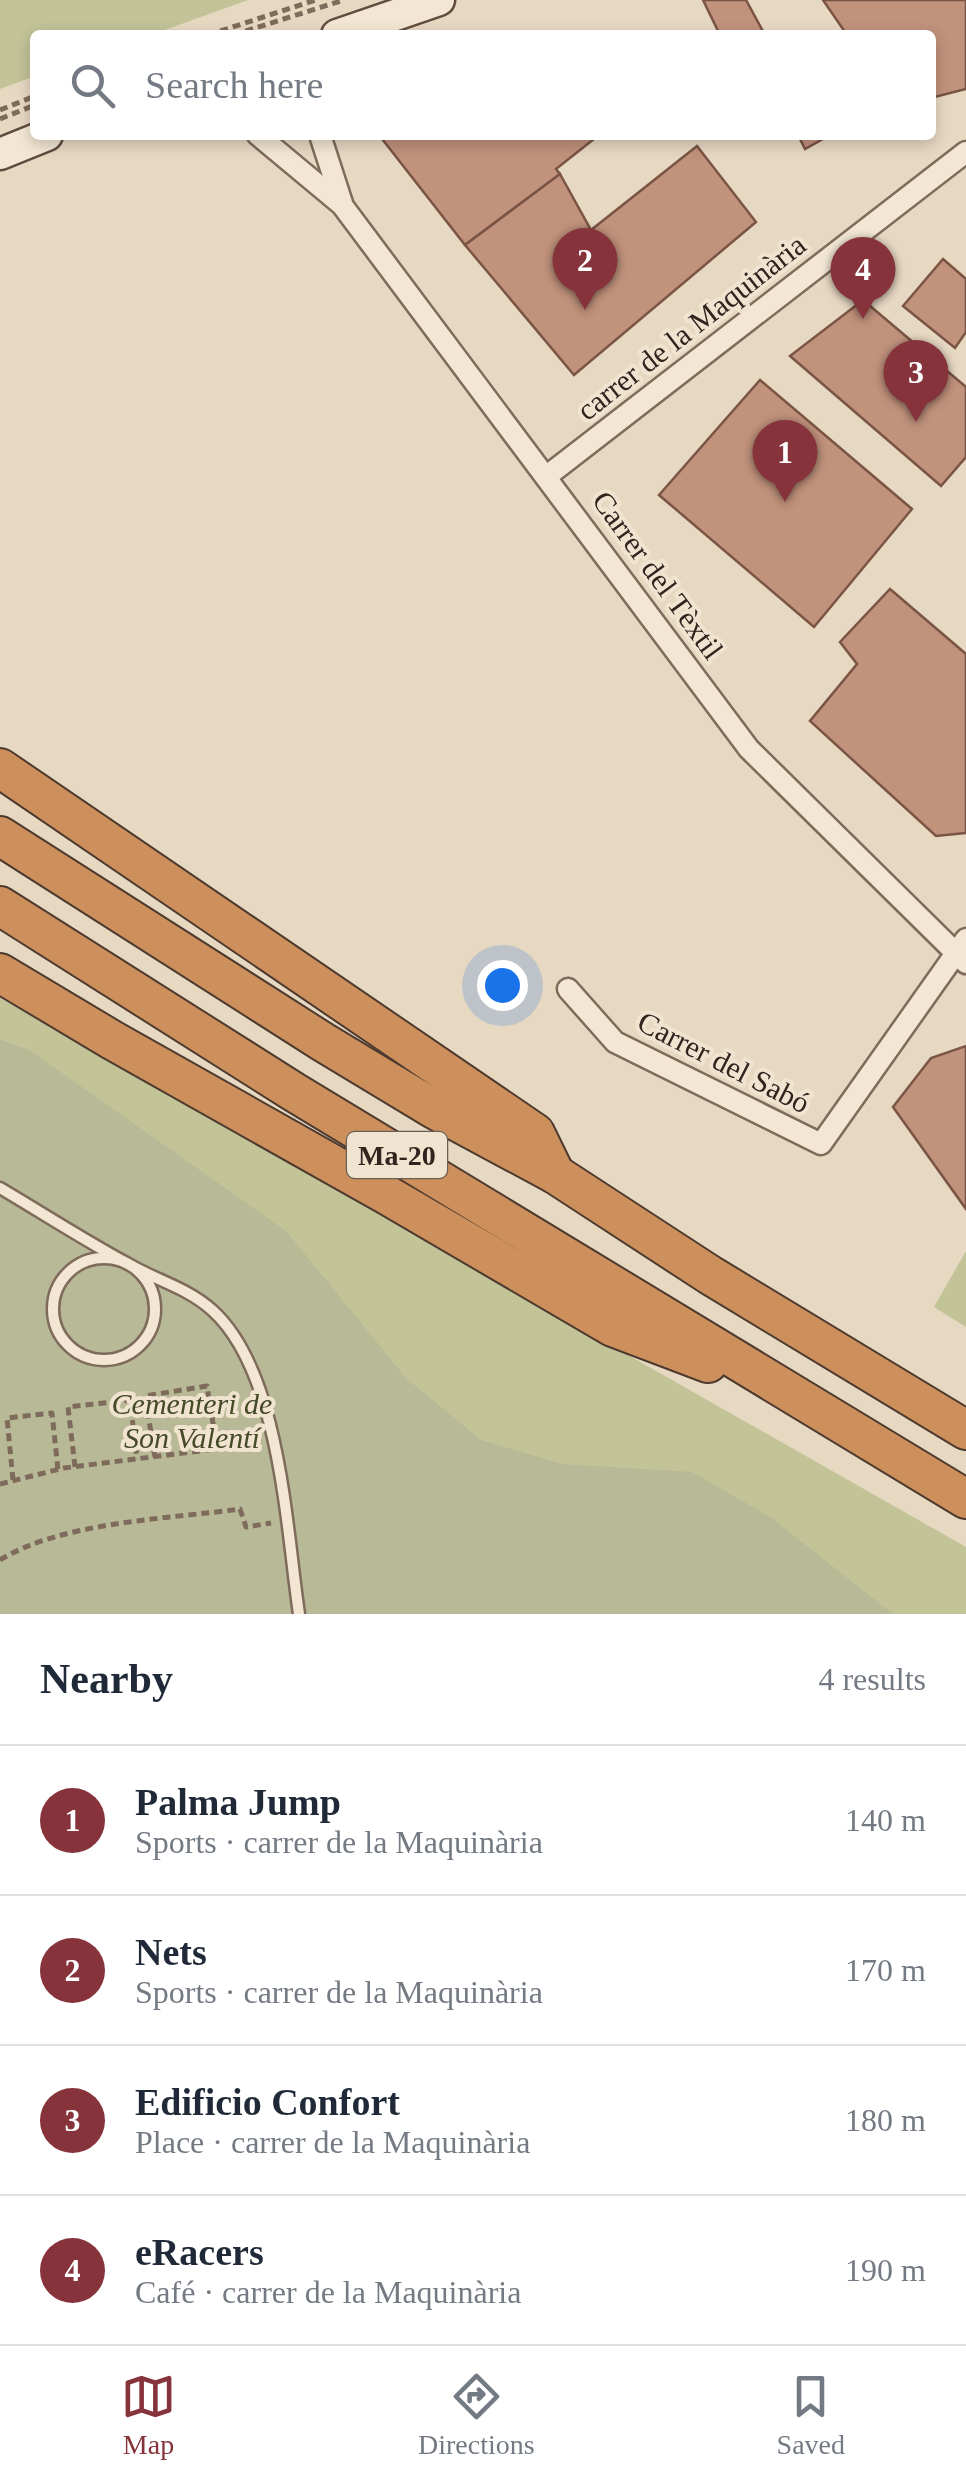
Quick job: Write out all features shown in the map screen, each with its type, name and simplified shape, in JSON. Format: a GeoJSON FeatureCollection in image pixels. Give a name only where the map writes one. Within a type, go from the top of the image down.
{"type":"FeatureCollection","features":[{"type":"Feature","properties":{"kind":"highway"},"geometry":{"type":"LineString","coordinates":[[0,768],[535,1133],[556,1174]]}},
{"type":"Feature","properties":{"kind":"highway","name":"Ma-20"},"geometry":{"type":"LineString","coordinates":[[0,836],[434,1110],[556,1174],[710,1275],[966,1430]]}},
{"type":"Feature","properties":{"kind":"highway","name":"Ma-20"},"geometry":{"type":"LineString","coordinates":[[0,906],[294,1092],[966,1499]]}},
{"type":"Feature","properties":{"kind":"highway"},"geometry":{"type":"LineString","coordinates":[[0,973],[614,1327],[799,1397]]}},
{"type":"Feature","properties":{"kind":"street"},"geometry":{"type":"LineString","coordinates":[[376,28],[439,0]]}},
{"type":"Feature","properties":{"kind":"street"},"geometry":{"type":"LineString","coordinates":[[0,154],[35,140]]}},
{"type":"Feature","properties":{"kind":"street"},"geometry":{"type":"LineString","coordinates":[[264,140],[342,204]]}},
{"type":"Feature","properties":{"kind":"street"},"geometry":{"type":"LineString","coordinates":[[322,140],[342,204]]}},
{"type":"Feature","properties":{"kind":"street","name":"carrer de la Maquinària"},"geometry":{"type":"LineString","coordinates":[[547,476],[966,152]]}},
{"type":"Feature","properties":{"kind":"street","name":"Carrer del Tèxtil"},"geometry":{"type":"LineString","coordinates":[[342,204],[749,749],[962,952]]}},
{"type":"Feature","properties":{"kind":"street","name":"Carrer del Sabó"},"geometry":{"type":"LineString","coordinates":[[568,989],[615,1042],[821,1144],[962,952]]}},
{"type":"Feature","properties":{"kind":"lane"},"geometry":{"type":"LineString","coordinates":[[0,1188],[134,1268],[153,1295],[152,1328],[132,1353],[100,1360],[70,1347],[54,1318],[54,1300],[71,1270],[102,1258],[120,1260],[134,1268],[182,1288],[214,1311],[244,1348],[269,1412],[299,1614]]}},
{"type":"Feature","properties":{"kind":"path"},"geometry":{"type":"LineString","coordinates":[[223,30],[316,0]]}},
{"type":"Feature","properties":{"kind":"path"},"geometry":{"type":"LineString","coordinates":[[249,30],[344,0]]}},
{"type":"Feature","properties":{"kind":"path"},"geometry":{"type":"LineString","coordinates":[[0,110],[30,98]]}},
{"type":"Feature","properties":{"kind":"path"},"geometry":{"type":"LineString","coordinates":[[0,119],[30,107]]}},
{"type":"Feature","properties":{"kind":"path"},"geometry":{"type":"LineString","coordinates":[[155,1457],[145,1396],[207,1386],[218,1449]]}},
{"type":"Feature","properties":{"kind":"path"},"geometry":{"type":"LineString","coordinates":[[75,1467],[68,1407],[130,1400],[137,1459]]}},
{"type":"Feature","properties":{"kind":"path"},"geometry":{"type":"LineString","coordinates":[[13,1480],[7,1418],[52,1414],[58,1470]]}},
{"type":"Feature","properties":{"kind":"path"},"geometry":{"type":"LineString","coordinates":[[0,1484],[75,1467],[231,1447]]}},
{"type":"Feature","properties":{"kind":"path"},"geometry":{"type":"LineString","coordinates":[[0,1560],[24,1546],[104,1528],[240,1510],[246,1527],[271,1523]]}},
{"type":"Feature","properties":{"kind":"green space"},"geometry":{"type":"Polygon","coordinates":[[[0,0],[248,0],[165,30],[30,30],[30,78],[0,89],[0,0]]]}},
{"type":"Feature","properties":{"kind":"green space"},"geometry":{"type":"Polygon","coordinates":[[[0,998],[966,1547],[966,1614],[320,1614],[28,1049],[0,1039],[0,998]]]}},
{"type":"Feature","properties":{"kind":"green space","name":"Cementeri de Son Valentí"},"geometry":{"type":"Polygon","coordinates":[[[0,1039],[28,1049],[286,1231],[406,1378],[481,1440],[562,1464],[692,1472],[770,1517],[893,1614],[0,1614],[0,1039]]]}},
{"type":"Feature","properties":{"kind":"green space"},"geometry":{"type":"Polygon","coordinates":[[[966,1251],[966,1327],[934,1307],[966,1251]]]}},
{"type":"Feature","properties":{"kind":"building"},"geometry":{"type":"Polygon","coordinates":[[[703,0],[746,0],[762,30],[718,30],[703,0]]]}},
{"type":"Feature","properties":{"kind":"building"},"geometry":{"type":"Polygon","coordinates":[[[823,0],[966,0],[966,89],[936,97],[936,30],[844,30],[823,0]]]}},
{"type":"Feature","properties":{"kind":"building"},"geometry":{"type":"Polygon","coordinates":[[[383,140],[593,140],[556,169],[560,174],[465,245],[383,140]]]}},
{"type":"Feature","properties":{"kind":"building"},"geometry":{"type":"Polygon","coordinates":[[[800,140],[821,140],[805,149],[800,140]]]}},
{"type":"Feature","properties":{"kind":"building"},"geometry":{"type":"Polygon","coordinates":[[[697,146],[756,222],[574,375],[465,245],[560,174],[591,230],[697,146]]]}},
{"type":"Feature","properties":{"kind":"building"},"geometry":{"type":"Polygon","coordinates":[[[943,259],[966,279],[966,332],[955,348],[903,306],[943,259]]]}},
{"type":"Feature","properties":{"kind":"building"},"geometry":{"type":"Polygon","coordinates":[[[863,300],[966,387],[966,457],[941,486],[790,356],[863,300]]]}},
{"type":"Feature","properties":{"kind":"building"},"geometry":{"type":"Polygon","coordinates":[[[760,380],[912,509],[814,627],[659,495],[760,380]]]}},
{"type":"Feature","properties":{"kind":"building"},"geometry":{"type":"Polygon","coordinates":[[[890,589],[966,654],[966,833],[936,836],[810,721],[857,664],[840,642],[890,589]]]}},
{"type":"Feature","properties":{"kind":"building"},"geometry":{"type":"Polygon","coordinates":[[[966,1046],[966,1209],[893,1107],[931,1058],[966,1046]]]}},
{"type":"Feature","properties":{"kind":"place","name":"Nets"},"geometry":{"type":"Point","coordinates":[585,310]}},
{"type":"Feature","properties":{"kind":"place","name":"eRacers"},"geometry":{"type":"Point","coordinates":[863,319]}},
{"type":"Feature","properties":{"kind":"place","name":"Edificio Confort"},"geometry":{"type":"Point","coordinates":[916,422]}},
{"type":"Feature","properties":{"kind":"place","name":"Palma Jump"},"geometry":{"type":"Point","coordinates":[785,502]}}]}
